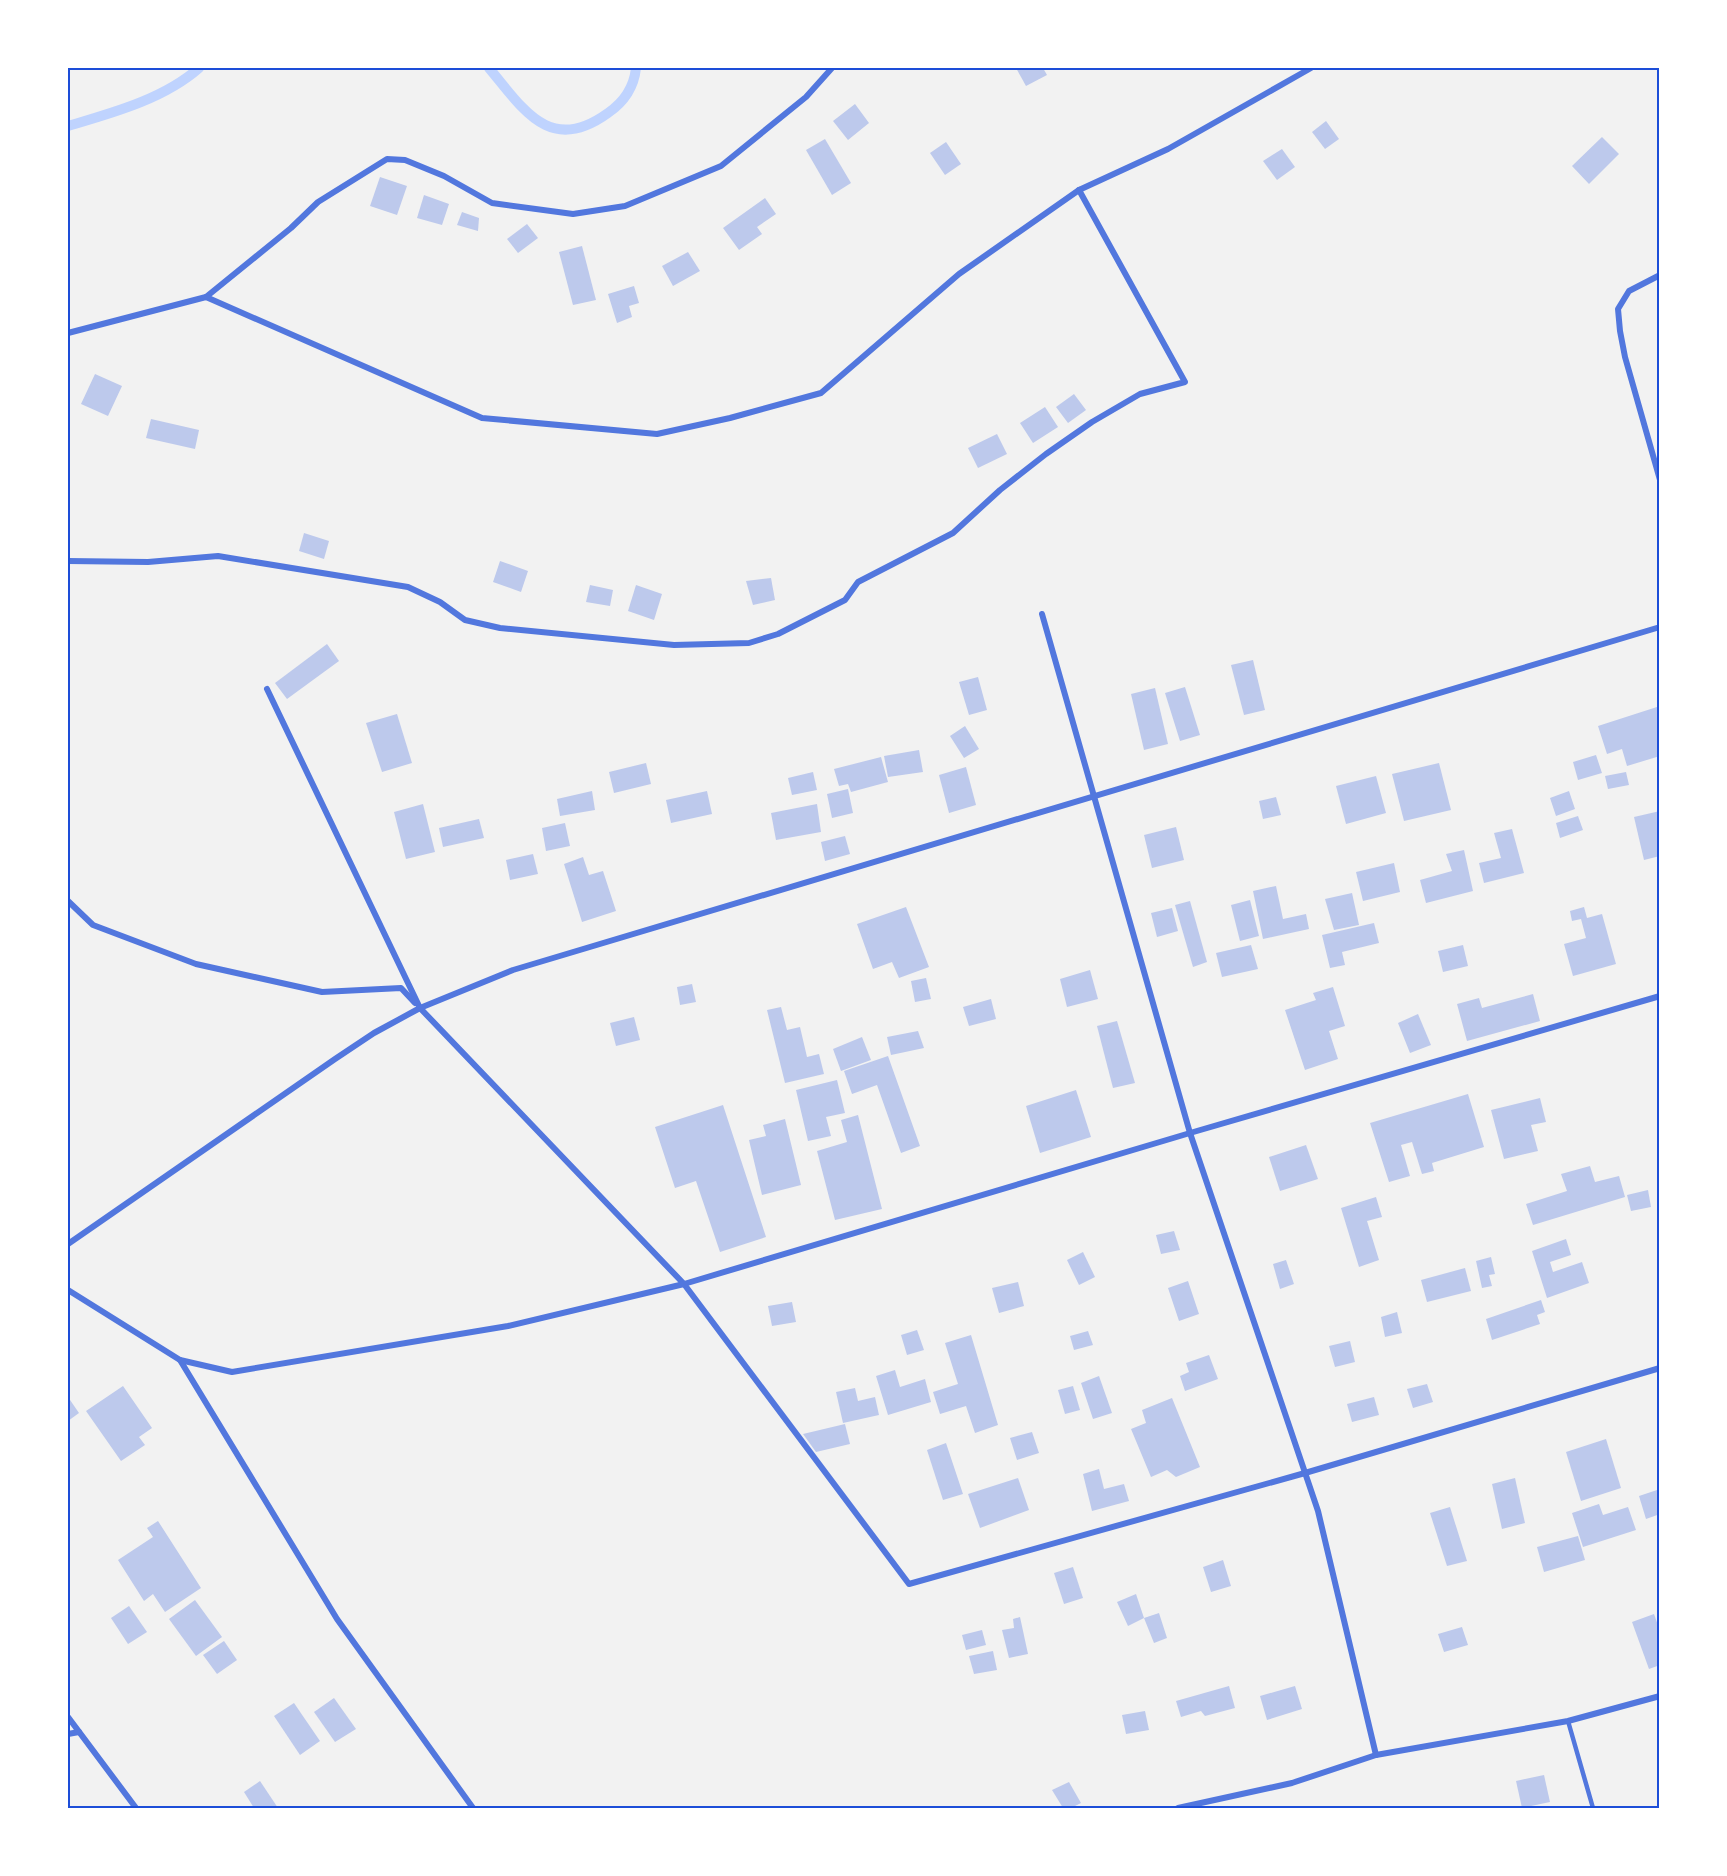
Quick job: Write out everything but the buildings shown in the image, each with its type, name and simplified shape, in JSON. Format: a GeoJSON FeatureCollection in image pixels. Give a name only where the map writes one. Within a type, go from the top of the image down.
{"type":"FeatureCollection","features":[{"type":"Feature","properties":{"kind":"street"},"geometry":{"type":"LineString","coordinates":[[68,333],[207,297],[291,228],[318,202],[387,159],[405,160],[444,176],[492,203],[573,214],[625,206],[721,166],[806,97],[832,68]]}},
{"type":"Feature","properties":{"kind":"street"},"geometry":{"type":"LineString","coordinates":[[207,297],[482,418],[657,434],[730,418],[821,393],[960,274],[1079,190],[1168,149],[1311,68]]}},
{"type":"Feature","properties":{"kind":"street"},"geometry":{"type":"LineString","coordinates":[[68,561],[147,562],[229,557],[408,587],[440,602],[465,620],[500,628],[674,645],[749,643],[778,634],[845,600],[858,582],[953,533],[1000,490],[1092,422],[1140,394],[1185,382],[1079,190]]}},
{"type":"Feature","properties":{"kind":"street"},"geometry":{"type":"LineString","coordinates":[[1659,275],[1629,291],[1618,309],[1625,357],[1659,480]]}},
{"type":"Feature","properties":{"kind":"street"},"geometry":{"type":"LineString","coordinates":[[1042,614],[1190,1133],[1318,1511],[1377,1755]]}},
{"type":"Feature","properties":{"kind":"street"},"geometry":{"type":"LineString","coordinates":[[68,1244],[335,1059],[396,1020],[513,970],[1659,627]]}},
{"type":"Feature","properties":{"kind":"street"},"geometry":{"type":"LineString","coordinates":[[267,689],[420,1008]]}},
{"type":"Feature","properties":{"kind":"street"},"geometry":{"type":"LineString","coordinates":[[68,901],[93,925],[196,964],[322,992],[401,988],[684,1284],[909,1584],[1305,1473],[1659,1368]]}},
{"type":"Feature","properties":{"kind":"street"},"geometry":{"type":"LineString","coordinates":[[68,1290],[180,1360],[232,1372],[508,1326],[684,1284],[1659,996]]}},
{"type":"Feature","properties":{"kind":"street"},"geometry":{"type":"LineString","coordinates":[[180,1360],[337,1619],[473,1809]]}},
{"type":"Feature","properties":{"kind":"street"},"geometry":{"type":"LineString","coordinates":[[1178,1809],[1292,1783],[1377,1755],[1568,1721],[1659,1696]]}},
{"type":"Feature","properties":{"kind":"street"},"geometry":{"type":"LineString","coordinates":[[68,1717],[136,1809]]}},
{"type":"Feature","properties":{"kind":"street"},"geometry":{"type":"LineString","coordinates":[[68,1734],[79,1732]]}},
{"type":"Feature","properties":{"kind":"lane"},"geometry":{"type":"LineString","coordinates":[[1568,1721],[1593,1809]]}},
{"type":"Feature","properties":{"kind":"waterway"},"geometry":{"type":"LineString","coordinates":[[68,126],[154,97],[199,68]]}},
{"type":"Feature","properties":{"kind":"waterway"},"geometry":{"type":"LineString","coordinates":[[489,68],[514,99],[540,122],[554,128],[570,130],[588,125],[619,104],[630,88],[636,68]]}}]}
